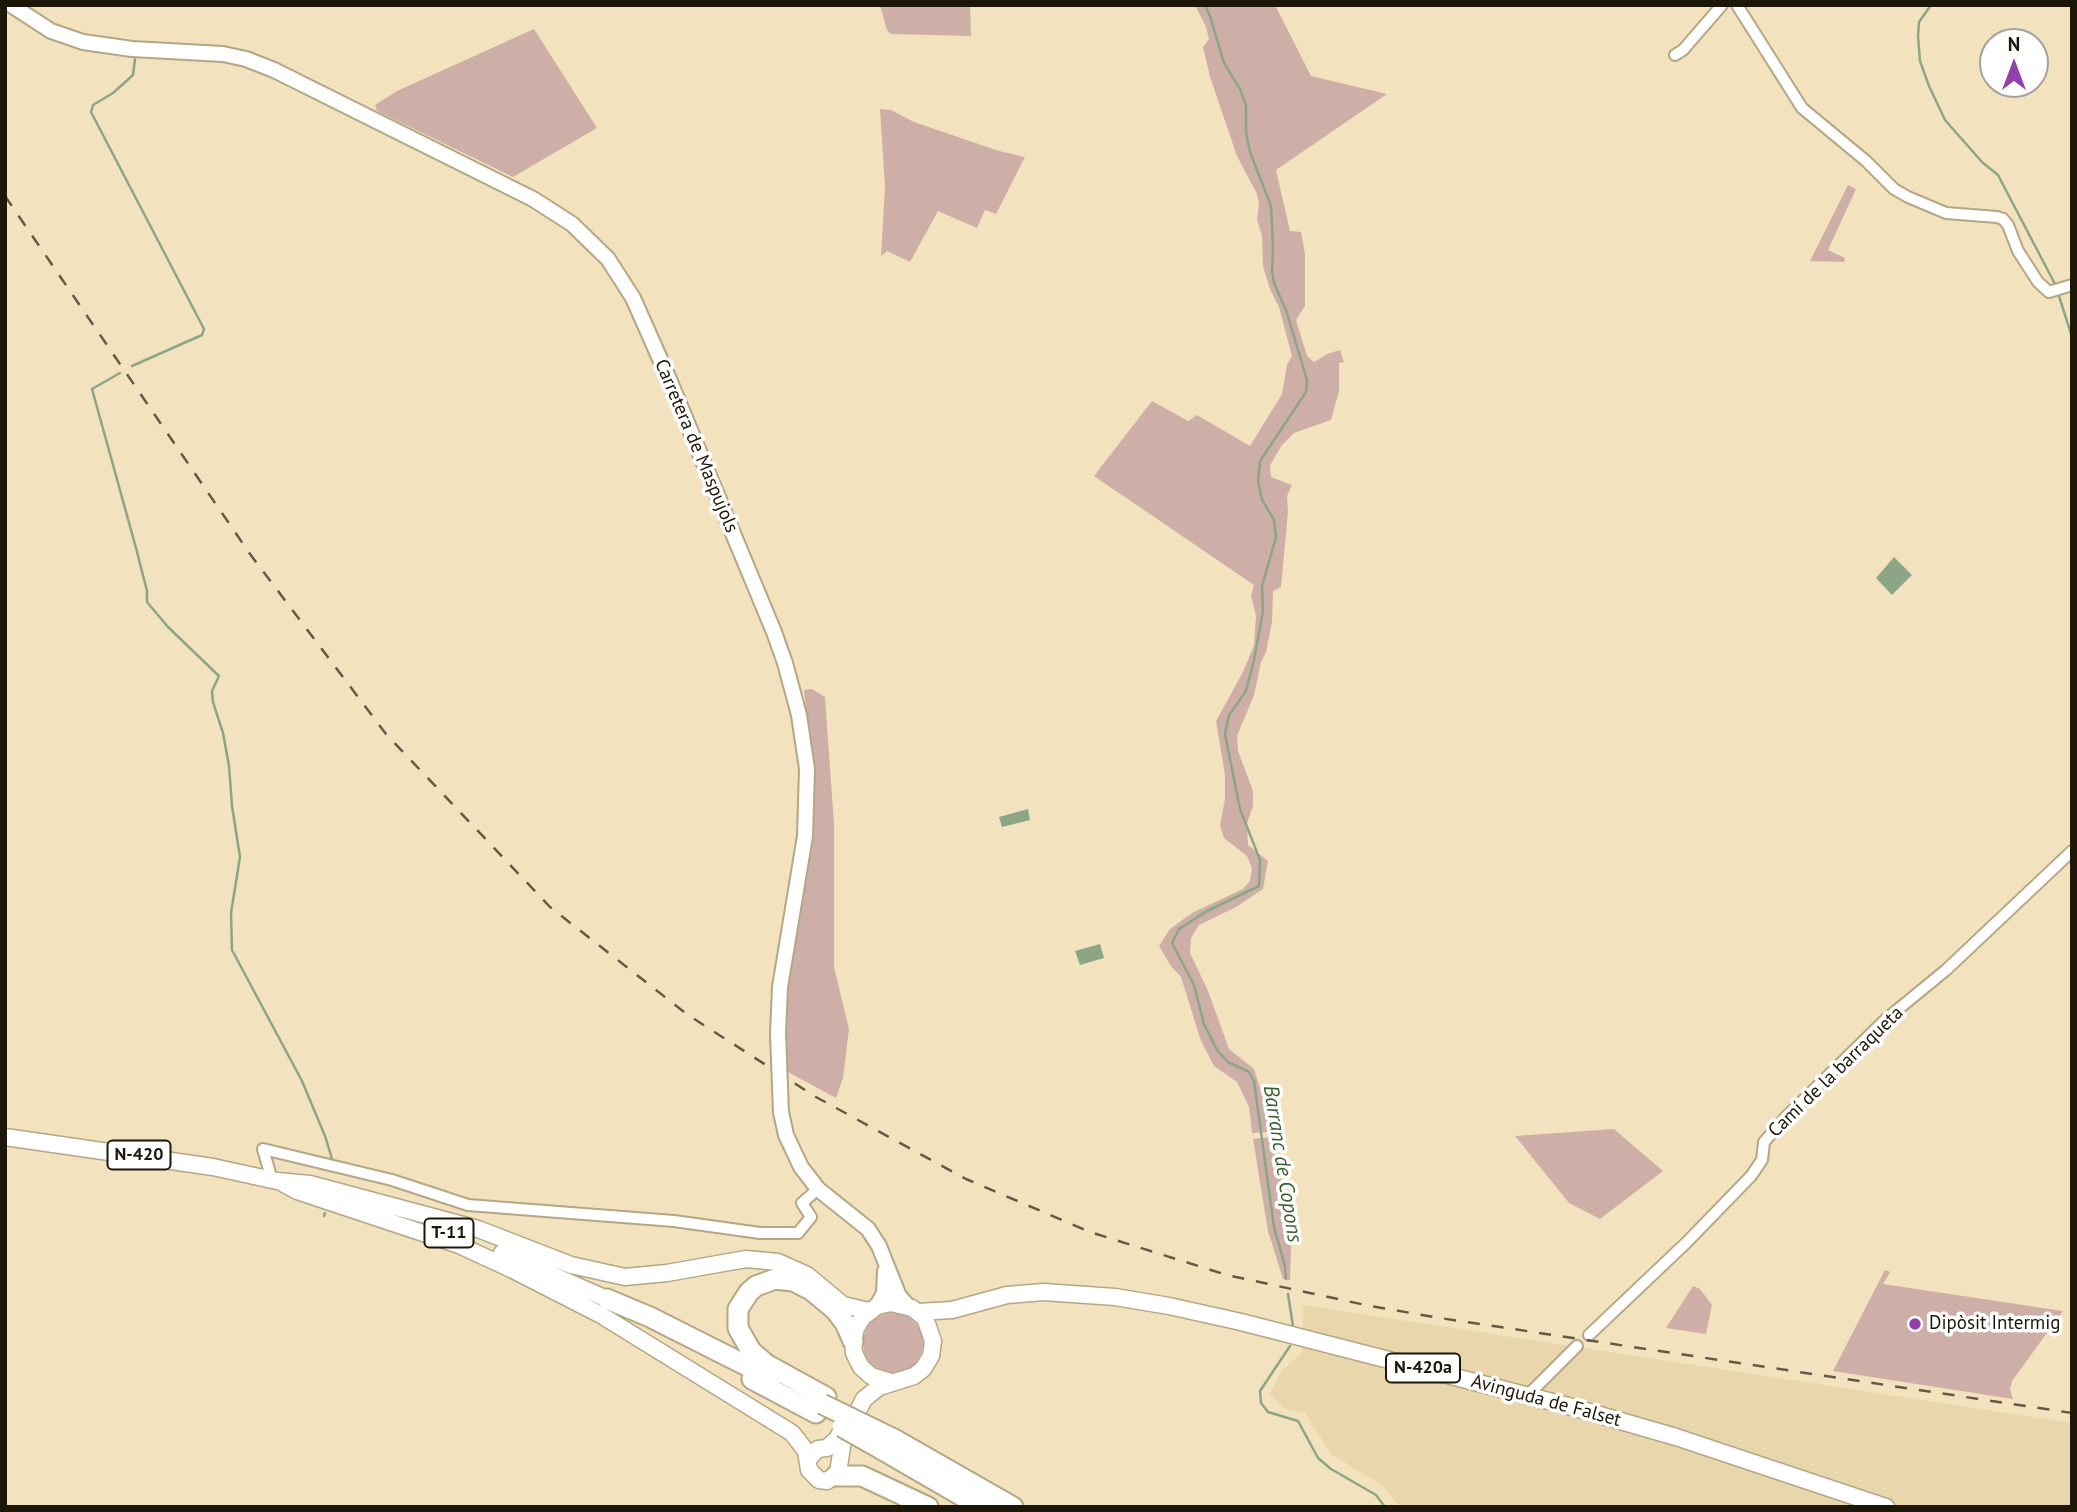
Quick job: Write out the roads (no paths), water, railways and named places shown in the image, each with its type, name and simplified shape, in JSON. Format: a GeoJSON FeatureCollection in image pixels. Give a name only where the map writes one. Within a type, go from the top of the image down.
{"type":"FeatureCollection","features":[{"type":"Feature","properties":{"kind":"highway"},"geometry":{"type":"LineString","coordinates":[[821,1405],[751,1351],[738,1328],[738,1308],[748,1292],[756,1286],[775,1279],[793,1281],[811,1290],[835,1310],[845,1323],[853,1341]]}},
{"type":"Feature","properties":{"kind":"highway","name":"T-11"},"geometry":{"type":"LineString","coordinates":[[607,1299],[821,1405],[887,1444],[981,1507]]}},
{"type":"Feature","properties":{"kind":"highway","name":"T-11"},"geometry":{"type":"LineString","coordinates":[[887,1444],[925,1456],[1013,1507]]}},
{"type":"Feature","properties":{"kind":"highway"},"geometry":{"type":"LineString","coordinates":[[834,1461],[928,1507]]}},
{"type":"Feature","properties":{"kind":"main road","name":"N-420"},"geometry":{"type":"LineString","coordinates":[[5,1136],[213,1167],[278,1182]]}},
{"type":"Feature","properties":{"kind":"main road","name":"T-11"},"geometry":{"type":"LineString","coordinates":[[278,1182],[396,1214],[496,1251],[607,1299]]}},
{"type":"Feature","properties":{"kind":"main road"},"geometry":{"type":"LineString","coordinates":[[278,1182],[310,1184],[401,1207],[478,1229],[570,1265],[625,1277],[667,1273],[746,1259],[778,1262],[807,1275],[843,1305],[873,1309]]}},
{"type":"Feature","properties":{"kind":"main road"},"geometry":{"type":"LineString","coordinates":[[278,1182],[297,1191],[459,1245],[601,1315],[792,1433],[806,1451],[809,1470],[814,1477],[827,1481],[843,1440],[864,1399],[879,1387],[908,1380],[923,1369],[931,1356],[932,1334],[929,1325],[913,1309],[891,1303],[873,1309],[858,1323],[853,1341],[861,1367],[871,1376],[891,1382]]}},
{"type":"Feature","properties":{"kind":"main road","name":"Avinguda de Falset"},"geometry":{"type":"LineString","coordinates":[[913,1309],[952,1310],[1007,1296],[1044,1292],[1115,1297],[1241,1322],[1528,1395],[1676,1437],[1885,1507]]}},
{"type":"Feature","properties":{"kind":"main road"},"geometry":{"type":"LineString","coordinates":[[932,1334],[952,1310]]}},
{"type":"Feature","properties":{"kind":"main road"},"geometry":{"type":"LineString","coordinates":[[834,1461],[837,1438],[860,1395],[861,1367]]}},
{"type":"Feature","properties":{"kind":"main road"},"geometry":{"type":"LineString","coordinates":[[808,1459],[818,1449],[834,1461]]}},
{"type":"Feature","properties":{"kind":"street","name":"Carretera de Maspujols"},"geometry":{"type":"LineString","coordinates":[[11,5],[51,31],[83,42],[123,48],[223,54],[274,70],[533,199],[572,224],[608,259],[636,304],[689,427],[774,632],[799,715],[807,769],[806,826],[800,880],[780,987],[778,1034],[782,1112],[791,1148],[818,1189],[862,1222],[874,1237],[884,1255],[899,1296],[913,1309]]}},
{"type":"Feature","properties":{"kind":"street"},"geometry":{"type":"LineString","coordinates":[[1675,55],[1683,50],[1722,5]]}},
{"type":"Feature","properties":{"kind":"street"},"geometry":{"type":"LineString","coordinates":[[1737,5],[1802,108],[1866,161],[1881,178],[1908,197],[1946,213],[2003,219],[2018,251],[2038,282],[2049,292],[2072,285]]}},
{"type":"Feature","properties":{"kind":"street","name":"Camí de la barraqueta"},"geometry":{"type":"LineString","coordinates":[[1589,1335],[1751,1177],[1762,1160],[1764,1142],[1785,1118],[1885,1020],[1946,970],[2072,851]]}},
{"type":"Feature","properties":{"kind":"street"},"geometry":{"type":"LineString","coordinates":[[278,1182],[263,1149],[392,1180],[468,1205],[674,1221],[760,1233],[798,1233],[811,1217],[802,1203],[818,1189]]}},
{"type":"Feature","properties":{"kind":"street"},"geometry":{"type":"LineString","coordinates":[[873,1309],[884,1293],[886,1284],[884,1255]]}},
{"type":"Feature","properties":{"kind":"street"},"geometry":{"type":"LineString","coordinates":[[1528,1395],[1577,1346]]}},
{"type":"Feature","properties":{"kind":"waterway","name":"Barranc de Copons"},"geometry":{"type":"LineString","coordinates":[[1205,5],[1224,63],[1240,89],[1246,105],[1246,132],[1250,152],[1271,206],[1274,283],[1286,310],[1307,380],[1306,392],[1260,461],[1258,481],[1262,500],[1274,520],[1276,537],[1262,586],[1263,611],[1246,691],[1229,715],[1225,734],[1240,809],[1260,860],[1259,886],[1207,911],[1179,929],[1172,943],[1194,985],[1204,1024],[1217,1050],[1228,1062],[1249,1072],[1254,1081],[1274,1227],[1286,1279]]}},
{"type":"Feature","properties":{"kind":"waterway"},"geometry":{"type":"LineString","coordinates":[[1931,5],[1919,22],[1918,36],[1920,61],[1929,86],[1945,120],[1982,162],[1998,175],[2056,286]]}},
{"type":"Feature","properties":{"kind":"waterway"},"geometry":{"type":"LineString","coordinates":[[132,366],[202,335],[204,329],[91,112],[93,105],[113,93],[133,75],[135,59]]}},
{"type":"Feature","properties":{"kind":"waterway"},"geometry":{"type":"LineString","coordinates":[[2058,293],[2072,337]]}},
{"type":"Feature","properties":{"kind":"waterway"},"geometry":{"type":"LineString","coordinates":[[120,373],[92,389],[136,548],[147,591],[147,602],[168,627],[219,676],[212,691],[213,702],[223,733],[229,766],[240,857],[231,913],[232,950],[302,1081],[333,1162]]}},
{"type":"Feature","properties":{"kind":"waterway","name":"Barranc de Copons"},"geometry":{"type":"LineString","coordinates":[[1288,1294],[1293,1326]]}},
{"type":"Feature","properties":{"kind":"waterway"},"geometry":{"type":"LineString","coordinates":[[1290,1346],[1260,1391],[1261,1403],[1268,1412],[1298,1421],[1318,1458],[1331,1469],[1376,1495],[1385,1507]]}},
{"type":"Feature","properties":{"kind":"railway"},"geometry":{"type":"LineString","coordinates":[[5,196],[250,554],[386,734],[550,907],[688,1015],[816,1097],[966,1179],[1090,1232],[1227,1275],[1440,1318],[2072,1413]]}},
{"type":"Feature","properties":{"kind":"place","name":"Dipòsit Intermig"},"geometry":{"type":"Point","coordinates":[1915,1324]}}]}
